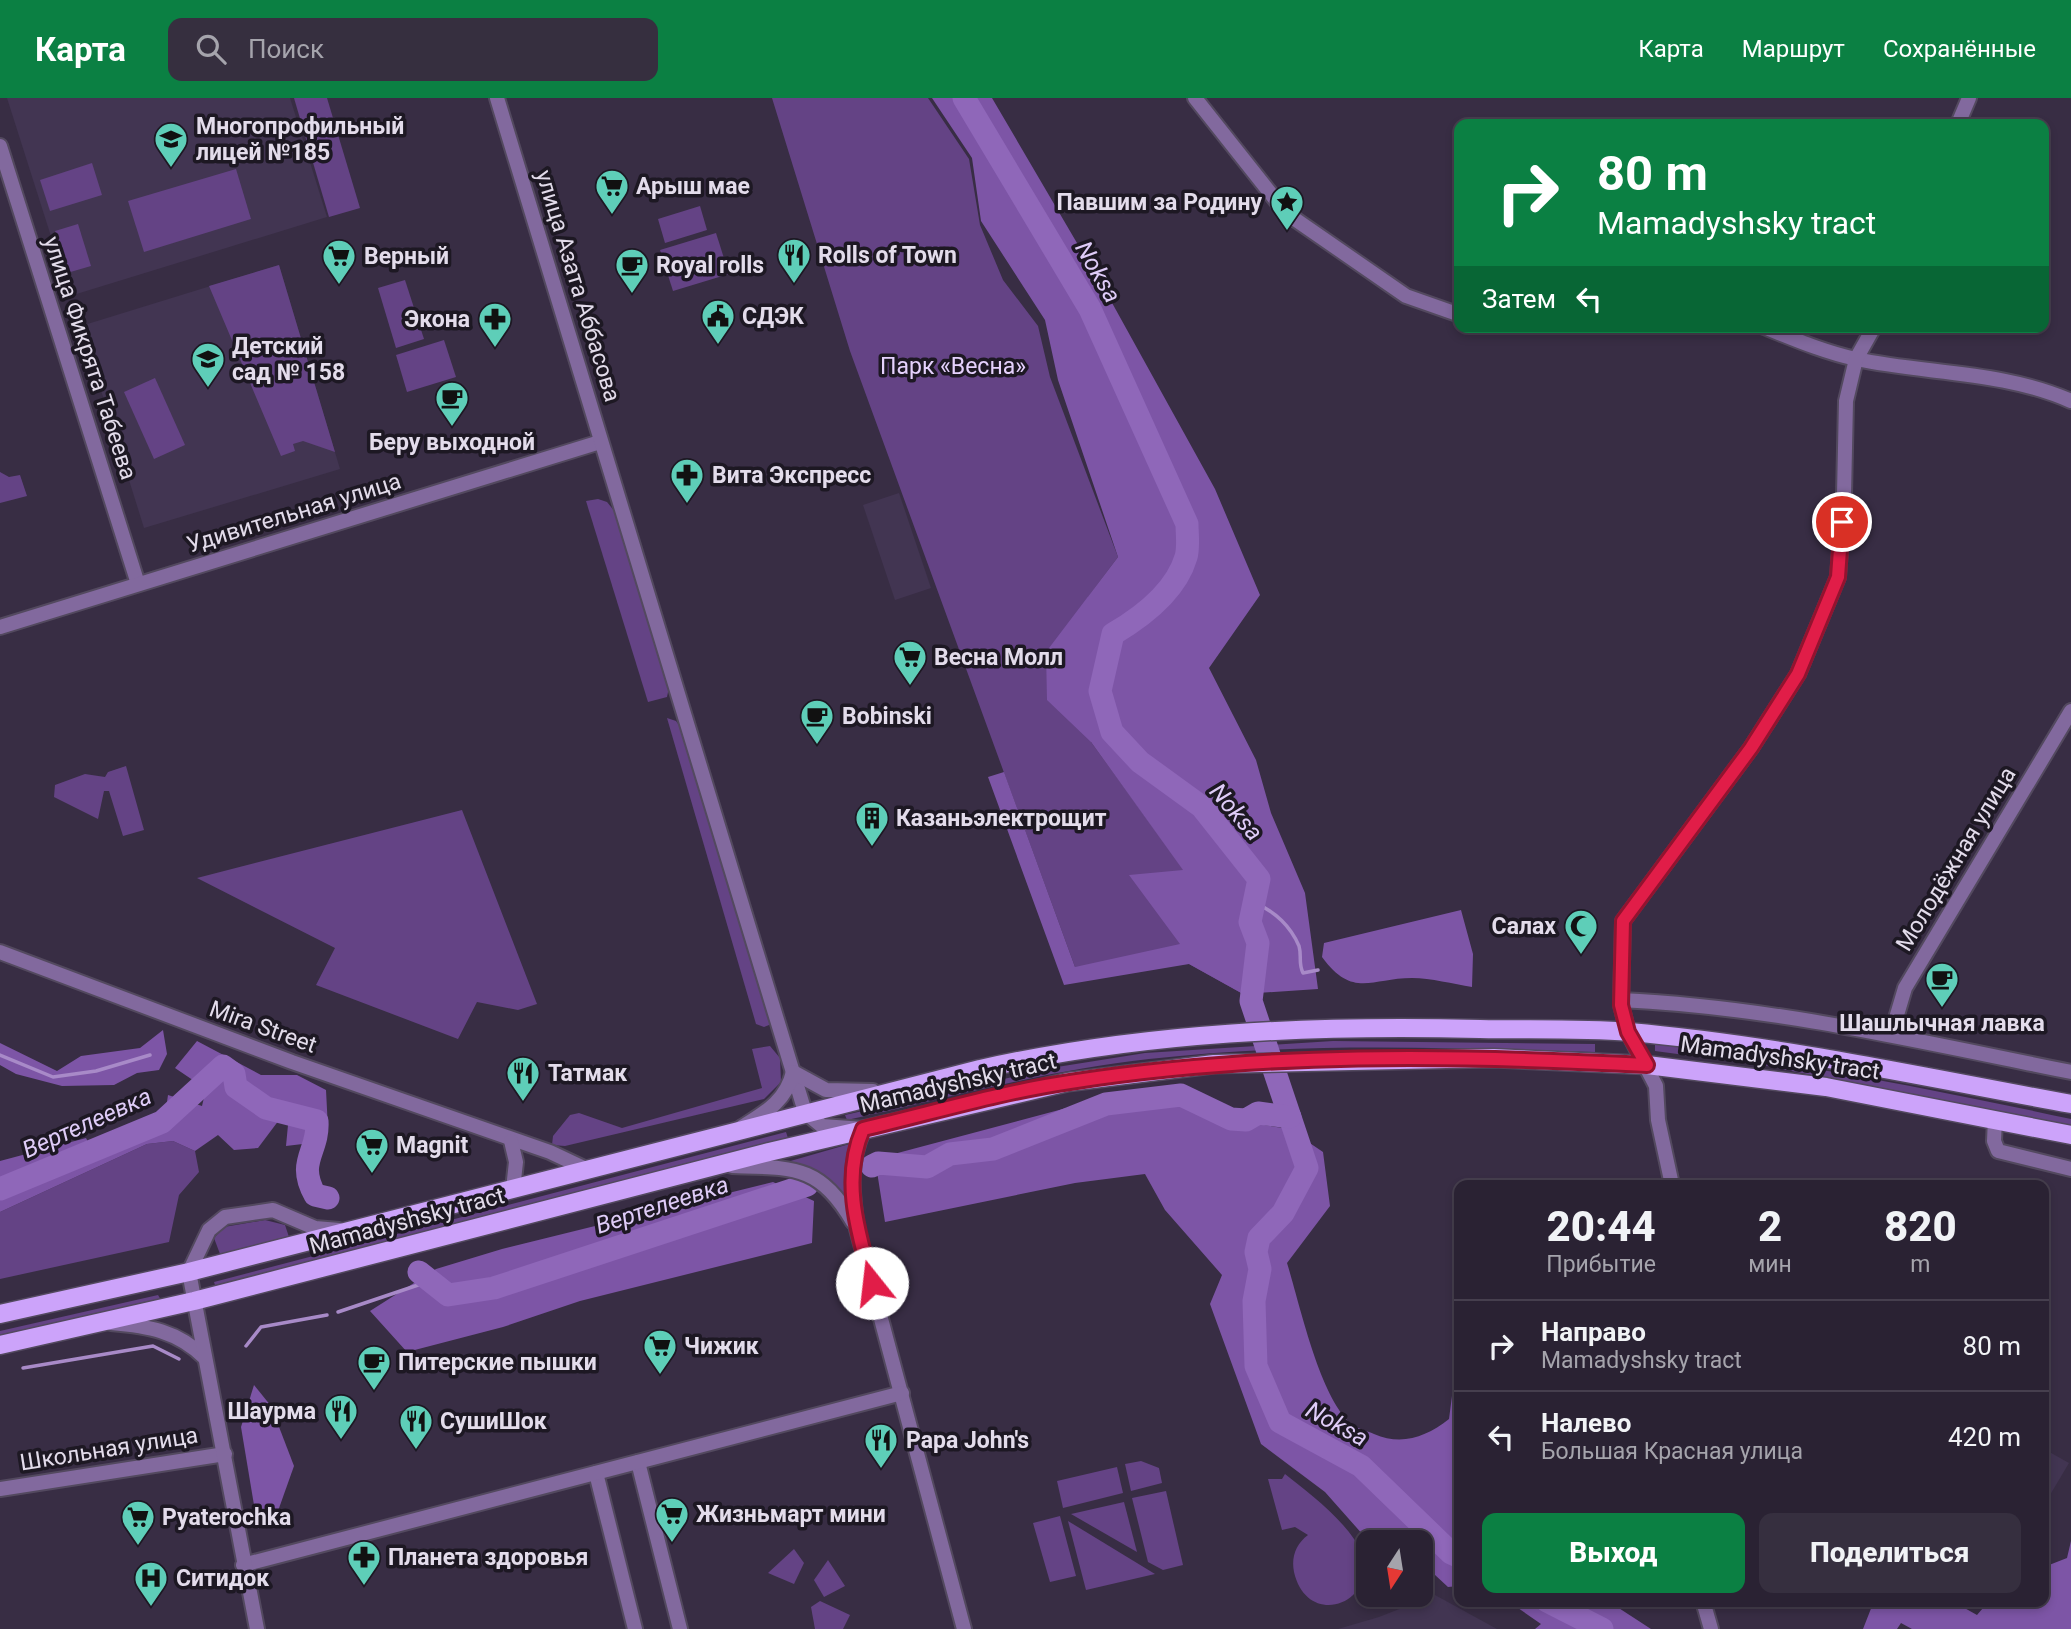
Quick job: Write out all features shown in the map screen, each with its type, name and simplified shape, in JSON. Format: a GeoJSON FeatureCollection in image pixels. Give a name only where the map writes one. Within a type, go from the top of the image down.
{"type":"FeatureCollection","features":[{"type":"Feature","properties":{"kind":"main road","name":"Mamadyshsky tract"},"geometry":{"type":"LineString","coordinates":[[0,1314],[189,1272],[805,1112],[1051,1053],[1212,1034],[1326,1027],[1628,1032],[1767,1048],[2071,1104]]}},
{"type":"Feature","properties":{"kind":"main road","name":"Mamadyshsky tract"},"geometry":{"type":"LineString","coordinates":[[0,1345],[194,1301],[863,1129],[1068,1082],[1214,1064],[1328,1059],[1493,1058],[1647,1065],[1778,1079],[2071,1135]]}},
{"type":"Feature","properties":{"kind":"street","name":"улица Азата Аббасова"},"geometry":{"type":"LineString","coordinates":[[497,98],[805,1112]]}},
{"type":"Feature","properties":{"kind":"street"},"geometry":{"type":"LineString","coordinates":[[1195,98],[1286,212],[1406,296],[1454,313]]}},
{"type":"Feature","properties":{"kind":"street"},"geometry":{"type":"LineString","coordinates":[[1960,119],[1969,98]]}},
{"type":"Feature","properties":{"kind":"street","name":"улица Фикрята Табеева"},"geometry":{"type":"LineString","coordinates":[[0,146],[138,584]]}},
{"type":"Feature","properties":{"kind":"street"},"geometry":{"type":"LineString","coordinates":[[1781,333],[1856,359],[1958,372],[2052,392],[2071,401]]}},
{"type":"Feature","properties":{"kind":"street"},"geometry":{"type":"LineString","coordinates":[[1671,1180],[1658,1120],[1656,1086],[1628,1032],[1621,1000],[1623,921],[1751,748],[1798,674],[1838,577],[1844,495],[1846,401],[1856,359],[1871,333]]}},
{"type":"Feature","properties":{"kind":"street","name":"Удивительная улица"},"geometry":{"type":"LineString","coordinates":[[0,627],[600,442]]}},
{"type":"Feature","properties":{"kind":"street","name":"Молодёжная улица"},"geometry":{"type":"LineString","coordinates":[[1891,1035],[1905,988],[2071,711]]}},
{"type":"Feature","properties":{"kind":"street","name":"Mira Street"},"geometry":{"type":"LineString","coordinates":[[0,952],[550,1152],[586,1169]]}},
{"type":"Feature","properties":{"kind":"street"},"geometry":{"type":"LineString","coordinates":[[1621,1000],[1739,1009],[1823,1021],[2071,1072]]}},
{"type":"Feature","properties":{"kind":"street"},"geometry":{"type":"LineString","coordinates":[[737,1130],[779,1103],[789,1088],[793,1072],[826,1090],[843,1093],[894,1090]]}},
{"type":"Feature","properties":{"kind":"street"},"geometry":{"type":"LineString","coordinates":[[805,1112],[822,1126],[863,1129],[853,1158],[851,1178],[857,1229],[964,1629]]}},
{"type":"Feature","properties":{"kind":"street"},"geometry":{"type":"LineString","coordinates":[[1996,1119],[1994,1141],[1998,1151],[2071,1169]]}},
{"type":"Feature","properties":{"kind":"street"},"geometry":{"type":"LineString","coordinates":[[511,1140],[516,1162],[513,1189]]}},
{"type":"Feature","properties":{"kind":"street"},"geometry":{"type":"LineString","coordinates":[[716,1166],[795,1169],[812,1176],[831,1189],[857,1229]]}},
{"type":"Feature","properties":{"kind":"street"},"geometry":{"type":"LineString","coordinates":[[257,1629],[189,1272],[209,1230],[225,1217],[273,1210],[315,1228],[354,1231]]}},
{"type":"Feature","properties":{"kind":"street"},"geometry":{"type":"LineString","coordinates":[[99,1322],[166,1332],[191,1344],[205,1358]]}},
{"type":"Feature","properties":{"kind":"street"},"geometry":{"type":"LineString","coordinates":[[243,1565],[902,1393]]}},
{"type":"Feature","properties":{"kind":"street","name":"Школьная улица"},"geometry":{"type":"LineString","coordinates":[[0,1489],[225,1454]]}},
{"type":"Feature","properties":{"kind":"street"},"geometry":{"type":"LineString","coordinates":[[638,1462],[680,1629]]}},
{"type":"Feature","properties":{"kind":"street"},"geometry":{"type":"LineString","coordinates":[[596,1473],[635,1629]]}},
{"type":"Feature","properties":{"kind":"street"},"geometry":{"type":"LineString","coordinates":[[1705,1607],[1711,1629]]}},
{"type":"Feature","properties":{"kind":"shaded area","name":"Многопрофильный лицей №185"},"geometry":{"type":"Polygon","coordinates":[[[7,98],[290,98],[327,217],[70,296],[7,98]]]}},
{"type":"Feature","properties":{"kind":"shaded area"},"geometry":{"type":"Polygon","coordinates":[[[932,98],[992,98],[1111,301],[1215,489],[1260,595],[1209,668],[1256,760],[1271,813],[1305,893],[1318,989],[1243,994],[1189,964],[1064,985],[988,777],[1004,772],[1075,967],[1180,944],[1129,875],[1183,870],[1091,742],[1047,700],[1046,652],[1118,557],[1058,380],[1045,320],[981,221],[972,158],[932,98]]]}},
{"type":"Feature","properties":{"kind":"shaded area","name":"Детский сад № 158"},"geometry":{"type":"Polygon","coordinates":[[[279,265],[340,469],[144,528],[81,326],[279,265]]]}},
{"type":"Feature","properties":{"kind":"shaded area"},"geometry":{"type":"Polygon","coordinates":[[[899,493],[931,588],[895,600],[863,505],[899,493]]]}},
{"type":"Feature","properties":{"kind":"shaded area"},"geometry":{"type":"Polygon","coordinates":[[[1461,910],[1473,954],[1472,987],[1419,978],[1353,982],[1333,970],[1322,957],[1324,943],[1461,910]]]}},
{"type":"Feature","properties":{"kind":"shaded area"},"geometry":{"type":"Polygon","coordinates":[[[163,1030],[167,1054],[159,1070],[137,1073],[114,1085],[62,1086],[16,1074],[0,1065],[0,1043],[57,1071],[81,1056],[140,1048],[163,1030]]]}},
{"type":"Feature","properties":{"kind":"shaded area"},"geometry":{"type":"Polygon","coordinates":[[[197,1041],[261,1075],[297,1075],[326,1090],[328,1129],[311,1143],[286,1146],[288,1125],[279,1120],[258,1148],[234,1150],[218,1135],[195,1151],[173,1141],[147,1144],[0,1212],[0,1161],[86,1138],[91,1148],[165,1116],[168,1095],[202,1106],[206,1089],[175,1068],[197,1041]]]}},
{"type":"Feature","properties":{"kind":"shaded area"},"geometry":{"type":"Polygon","coordinates":[[[1198,1092],[1245,1122],[1289,1129],[1323,1152],[1330,1206],[1287,1263],[1304,1324],[1320,1371],[1339,1410],[1358,1428],[1384,1438],[1413,1438],[1432,1431],[1449,1419],[1454,1380],[1454,1586],[1448,1587],[1433,1573],[1433,1530],[1359,1530],[1325,1492],[1261,1444],[1210,1304],[1222,1275],[1165,1210],[1145,1174],[1075,1183],[885,1222],[875,1159],[1104,1098],[1198,1092]]]}},
{"type":"Feature","properties":{"kind":"shaded area"},"geometry":{"type":"Polygon","coordinates":[[[773,1182],[814,1201],[812,1243],[580,1301],[503,1327],[407,1352],[370,1311],[436,1269],[502,1249],[773,1182]]]}},
{"type":"Feature","properties":{"kind":"shaded area"},"geometry":{"type":"Polygon","coordinates":[[[254,1385],[271,1406],[294,1466],[278,1511],[258,1529],[241,1427],[254,1385]]]}},
{"type":"Feature","properties":{"kind":"shaded area"},"geometry":{"type":"Polygon","coordinates":[[[2049,1452],[2069,1463],[2049,1497],[2049,1452]]]}},
{"type":"Feature","properties":{"kind":"shaded area"},"geometry":{"type":"Polygon","coordinates":[[[2071,1541],[2071,1629],[1912,1629],[1901,1623],[1897,1629],[1863,1629],[1872,1607],[1963,1607],[1977,1615],[1984,1607],[2049,1607],[2049,1565],[2067,1558],[2071,1541]]]}},
{"type":"Feature","properties":{"kind":"shaded area"},"geometry":{"type":"Polygon","coordinates":[[[1435,1595],[1497,1629],[1338,1629],[1404,1607],[1433,1607],[1435,1595]]]}},
{"type":"Feature","properties":{"kind":"shaded area"},"geometry":{"type":"Polygon","coordinates":[[[1517,1607],[1617,1607],[1651,1629],[1535,1629],[1541,1624],[1517,1607]]]}},
{"type":"Feature","properties":{"kind":"green space"},"geometry":{"type":"Polygon","coordinates":[[[294,98],[327,98],[360,208],[329,217],[294,98]]]}},
{"type":"Feature","properties":{"kind":"green space","name":"Парк «Весна»"},"geometry":{"type":"Polygon","coordinates":[[[772,98],[928,98],[969,159],[980,225],[1003,280],[1038,326],[1050,377],[1118,557],[1088,597],[1091,742],[1184,870],[1243,994],[1189,964],[1075,967],[850,351],[772,98]]]}},
{"type":"Feature","properties":{"kind":"green space"},"geometry":{"type":"Polygon","coordinates":[[[92,163],[102,195],[50,211],[40,180],[92,163]]]}},
{"type":"Feature","properties":{"kind":"green space"},"geometry":{"type":"Polygon","coordinates":[[[236,169],[251,219],[144,252],[128,201],[236,169]]]}},
{"type":"Feature","properties":{"kind":"green space"},"geometry":{"type":"Polygon","coordinates":[[[700,206],[707,230],[665,243],[658,219],[700,206]]]}},
{"type":"Feature","properties":{"kind":"green space"},"geometry":{"type":"Polygon","coordinates":[[[78,224],[91,266],[67,273],[55,231],[78,224]]]}},
{"type":"Feature","properties":{"kind":"green space"},"geometry":{"type":"Polygon","coordinates":[[[716,233],[729,274],[673,291],[660,250],[716,233]]]}},
{"type":"Feature","properties":{"kind":"green space"},"geometry":{"type":"Polygon","coordinates":[[[279,265],[335,452],[303,441],[293,444],[295,451],[281,456],[209,286],[279,265]]]}},
{"type":"Feature","properties":{"kind":"green space"},"geometry":{"type":"Polygon","coordinates":[[[405,280],[424,339],[396,348],[378,288],[405,280]]]}},
{"type":"Feature","properties":{"kind":"green space"},"geometry":{"type":"Polygon","coordinates":[[[444,340],[456,377],[407,392],[396,355],[444,340]]]}},
{"type":"Feature","properties":{"kind":"green space"},"geometry":{"type":"Polygon","coordinates":[[[155,378],[185,445],[154,459],[124,392],[155,378]]]}},
{"type":"Feature","properties":{"kind":"green space"},"geometry":{"type":"Polygon","coordinates":[[[0,472],[9,477],[20,475],[27,496],[0,503],[0,472]]]}},
{"type":"Feature","properties":{"kind":"green space"},"geometry":{"type":"Polygon","coordinates":[[[598,499],[607,502],[616,513],[669,687],[667,697],[648,702],[586,501],[598,499]]]}},
{"type":"Feature","properties":{"kind":"green space"},"geometry":{"type":"Polygon","coordinates":[[[667,718],[676,721],[681,728],[771,1019],[769,1025],[764,1027],[756,1024],[667,718]]]}},
{"type":"Feature","properties":{"kind":"green space"},"geometry":{"type":"Polygon","coordinates":[[[126,766],[144,830],[123,836],[109,791],[104,791],[98,819],[54,797],[55,785],[85,774],[105,777],[108,772],[126,766]]]}},
{"type":"Feature","properties":{"kind":"green space"},"geometry":{"type":"Polygon","coordinates":[[[462,810],[537,1004],[518,1010],[477,1002],[458,1039],[316,985],[335,948],[197,878],[462,810]]]}},
{"type":"Feature","properties":{"kind":"green space"},"geometry":{"type":"Polygon","coordinates":[[[1333,1041],[1595,1044],[1595,1052],[1316,1048],[1205,1054],[1073,1070],[847,1120],[845,1115],[1057,1067],[1145,1053],[1333,1041]]]}},
{"type":"Feature","properties":{"kind":"green space"},"geometry":{"type":"Polygon","coordinates":[[[1655,1043],[1812,1068],[1967,1097],[2071,1119],[2071,1127],[1767,1066],[1655,1051],[1655,1043]]]}},
{"type":"Feature","properties":{"kind":"green space"},"geometry":{"type":"Polygon","coordinates":[[[770,1046],[780,1058],[781,1082],[764,1099],[565,1146],[552,1145],[553,1136],[570,1115],[579,1113],[622,1128],[762,1088],[752,1049],[770,1046]]]}},
{"type":"Feature","properties":{"kind":"green space"},"geometry":{"type":"Polygon","coordinates":[[[786,1132],[788,1138],[216,1288],[214,1282],[786,1132]]]}},
{"type":"Feature","properties":{"kind":"green space"},"geometry":{"type":"Polygon","coordinates":[[[173,1141],[195,1151],[199,1172],[179,1195],[169,1242],[0,1279],[0,1212],[147,1144],[173,1141]]]}},
{"type":"Feature","properties":{"kind":"green space"},"geometry":{"type":"Polygon","coordinates":[[[853,1143],[849,1199],[818,1175],[780,1164],[853,1143]]]}},
{"type":"Feature","properties":{"kind":"green space"},"geometry":{"type":"Polygon","coordinates":[[[265,1220],[285,1225],[289,1237],[220,1254],[214,1238],[224,1227],[265,1220]]]}},
{"type":"Feature","properties":{"kind":"green space"},"geometry":{"type":"Polygon","coordinates":[[[158,1295],[161,1300],[0,1339],[0,1331],[158,1295]]]}},
{"type":"Feature","properties":{"kind":"green space"},"geometry":{"type":"Polygon","coordinates":[[[1141,1461],[1159,1468],[1162,1483],[1131,1491],[1125,1464],[1141,1461]]]}},
{"type":"Feature","properties":{"kind":"green space"},"geometry":{"type":"Polygon","coordinates":[[[1117,1467],[1123,1493],[1063,1508],[1057,1481],[1117,1467]]]}},
{"type":"Feature","properties":{"kind":"green space"},"geometry":{"type":"Polygon","coordinates":[[[1285,1474],[1317,1500],[1340,1521],[1356,1543],[1356,1591],[1338,1604],[1325,1605],[1312,1600],[1301,1590],[1293,1561],[1298,1547],[1308,1535],[1295,1527],[1282,1530],[1268,1479],[1282,1479],[1285,1474]]]}},
{"type":"Feature","properties":{"kind":"green space"},"geometry":{"type":"Polygon","coordinates":[[[1166,1491],[1183,1565],[1163,1570],[1148,1562],[1132,1498],[1166,1491]]]}},
{"type":"Feature","properties":{"kind":"green space"},"geometry":{"type":"Polygon","coordinates":[[[1124,1502],[1137,1552],[1071,1514],[1124,1502]]]}},
{"type":"Feature","properties":{"kind":"green space"},"geometry":{"type":"Polygon","coordinates":[[[1060,1516],[1076,1576],[1050,1582],[1033,1523],[1060,1516]]]}},
{"type":"Feature","properties":{"kind":"green space"},"geometry":{"type":"Polygon","coordinates":[[[1068,1521],[1155,1574],[1086,1590],[1068,1521]]]}},
{"type":"Feature","properties":{"kind":"green space"},"geometry":{"type":"Polygon","coordinates":[[[794,1549],[804,1563],[794,1584],[768,1573],[794,1549]]]}},
{"type":"Feature","properties":{"kind":"green space"},"geometry":{"type":"Polygon","coordinates":[[[828,1560],[845,1586],[824,1597],[814,1580],[828,1560]]]}},
{"type":"Feature","properties":{"kind":"green space"},"geometry":{"type":"Polygon","coordinates":[[[820,1601],[850,1615],[843,1629],[815,1629],[811,1607],[820,1601]]]}},
{"type":"Feature","properties":{"kind":"waterway","name":"Noksa"},"geometry":{"type":"LineString","coordinates":[[964,98],[1090,309],[1187,524],[1187,553],[1181,569],[1157,602],[1113,634],[1100,691],[1112,732],[1140,762],[1202,807],[1259,879],[1250,922],[1258,943],[1251,1001],[1307,1168],[1283,1213],[1259,1238],[1256,1252],[1260,1269],[1254,1301],[1256,1366],[1280,1422],[1361,1466],[1454,1554]]}},
{"type":"Feature","properties":{"kind":"waterway"},"geometry":{"type":"LineString","coordinates":[[1256,904],[1276,915],[1292,932],[1299,946],[1303,973],[1318,970]]}},
{"type":"Feature","properties":{"kind":"waterway"},"geometry":{"type":"LineString","coordinates":[[0,1055],[53,1077],[96,1071],[150,1055]]}},
{"type":"Feature","properties":{"kind":"waterway","name":"Вертелеевка"},"geometry":{"type":"LineString","coordinates":[[0,1189],[162,1122],[223,1066],[234,1074],[236,1087],[266,1108],[317,1121],[308,1173],[315,1195],[328,1198]]}},
{"type":"Feature","properties":{"kind":"waterway","name":"Вертелеевка"},"geometry":{"type":"LineString","coordinates":[[872,1166],[878,1163],[927,1167],[950,1154],[993,1149],[1106,1104],[1181,1095],[1231,1119],[1246,1120],[1258,1113],[1290,1117]]}},
{"type":"Feature","properties":{"kind":"waterway","name":"Вертелеевка"},"geometry":{"type":"LineString","coordinates":[[419,1272],[448,1295],[494,1288],[807,1185]]}},
{"type":"Feature","properties":{"kind":"waterway"},"geometry":{"type":"LineString","coordinates":[[338,1312],[430,1281]]}},
{"type":"Feature","properties":{"kind":"waterway"},"geometry":{"type":"LineString","coordinates":[[246,1346],[261,1327],[327,1315]]}},
{"type":"Feature","properties":{"kind":"waterway"},"geometry":{"type":"LineString","coordinates":[[23,1368],[153,1346],[179,1359]]}},
{"type":"Feature","properties":{"kind":"waterway","name":"Noksa"},"geometry":{"type":"LineString","coordinates":[[1559,1607],[1602,1629]]}},
{"type":"Feature","properties":{"kind":"place","name":"Многопрофильный лицей №185"},"geometry":{"type":"Point","coordinates":[171,169]}},
{"type":"Feature","properties":{"kind":"place","name":"Арыш мае"},"geometry":{"type":"Point","coordinates":[612,216]}},
{"type":"Feature","properties":{"kind":"place","name":"Павшим за Родину"},"geometry":{"type":"Point","coordinates":[1287,232]}},
{"type":"Feature","properties":{"kind":"place","name":"Rolls of Town"},"geometry":{"type":"Point","coordinates":[794,285]}},
{"type":"Feature","properties":{"kind":"place","name":"Верный"},"geometry":{"type":"Point","coordinates":[339,286]}},
{"type":"Feature","properties":{"kind":"place","name":"Royal rolls"},"geometry":{"type":"Point","coordinates":[632,295]}},
{"type":"Feature","properties":{"kind":"place","name":"СДЭК"},"geometry":{"type":"Point","coordinates":[718,346]}},
{"type":"Feature","properties":{"kind":"place","name":"Экона"},"geometry":{"type":"Point","coordinates":[495,349]}},
{"type":"Feature","properties":{"kind":"place","name":"Детский сад № 158"},"geometry":{"type":"Point","coordinates":[208,389]}},
{"type":"Feature","properties":{"kind":"place","name":"Беру выходной"},"geometry":{"type":"Point","coordinates":[452,428]}},
{"type":"Feature","properties":{"kind":"place","name":"Вита Экспресс"},"geometry":{"type":"Point","coordinates":[687,505]}},
{"type":"Feature","properties":{"kind":"place","name":"Весна Молл"},"geometry":{"type":"Point","coordinates":[910,687]}},
{"type":"Feature","properties":{"kind":"place","name":"Bobinski"},"geometry":{"type":"Point","coordinates":[817,746]}},
{"type":"Feature","properties":{"kind":"place","name":"Казаньэлектрощит"},"geometry":{"type":"Point","coordinates":[872,848]}},
{"type":"Feature","properties":{"kind":"place","name":"Салах"},"geometry":{"type":"Point","coordinates":[1581,956]}},
{"type":"Feature","properties":{"kind":"place","name":"Шашлычная лавка"},"geometry":{"type":"Point","coordinates":[1942,1009]}},
{"type":"Feature","properties":{"kind":"place","name":"Татмак"},"geometry":{"type":"Point","coordinates":[523,1103]}},
{"type":"Feature","properties":{"kind":"place","name":"Magnit"},"geometry":{"type":"Point","coordinates":[372,1175]}},
{"type":"Feature","properties":{"kind":"place","name":"Чижик"},"geometry":{"type":"Point","coordinates":[660,1376]}},
{"type":"Feature","properties":{"kind":"place","name":"Питерские пышки"},"geometry":{"type":"Point","coordinates":[374,1392]}},
{"type":"Feature","properties":{"kind":"place","name":"Шаурма"},"geometry":{"type":"Point","coordinates":[341,1441]}},
{"type":"Feature","properties":{"kind":"place","name":"СушиШок"},"geometry":{"type":"Point","coordinates":[416,1451]}},
{"type":"Feature","properties":{"kind":"place","name":"Papa John's"},"geometry":{"type":"Point","coordinates":[881,1470]}},
{"type":"Feature","properties":{"kind":"place","name":"Жизньмарт мини"},"geometry":{"type":"Point","coordinates":[672,1544]}},
{"type":"Feature","properties":{"kind":"place","name":"Pyaterochka"},"geometry":{"type":"Point","coordinates":[138,1547]}},
{"type":"Feature","properties":{"kind":"place","name":"Планета здоровья"},"geometry":{"type":"Point","coordinates":[364,1587]}},
{"type":"Feature","properties":{"kind":"place","name":"Ситидок"},"geometry":{"type":"Point","coordinates":[151,1608]}},
{"type":"Feature","properties":{"kind":"route"},"geometry":{"type":"LineString","coordinates":[[872,1283],[857,1229],[851,1178],[856,1145],[863,1129],[1068,1082],[1214,1064],[1328,1059],[1493,1058],[1647,1065],[1628,1032],[1621,1005],[1623,921],[1660,866],[1751,748],[1798,674],[1838,577],[1842,522]]}}]}
